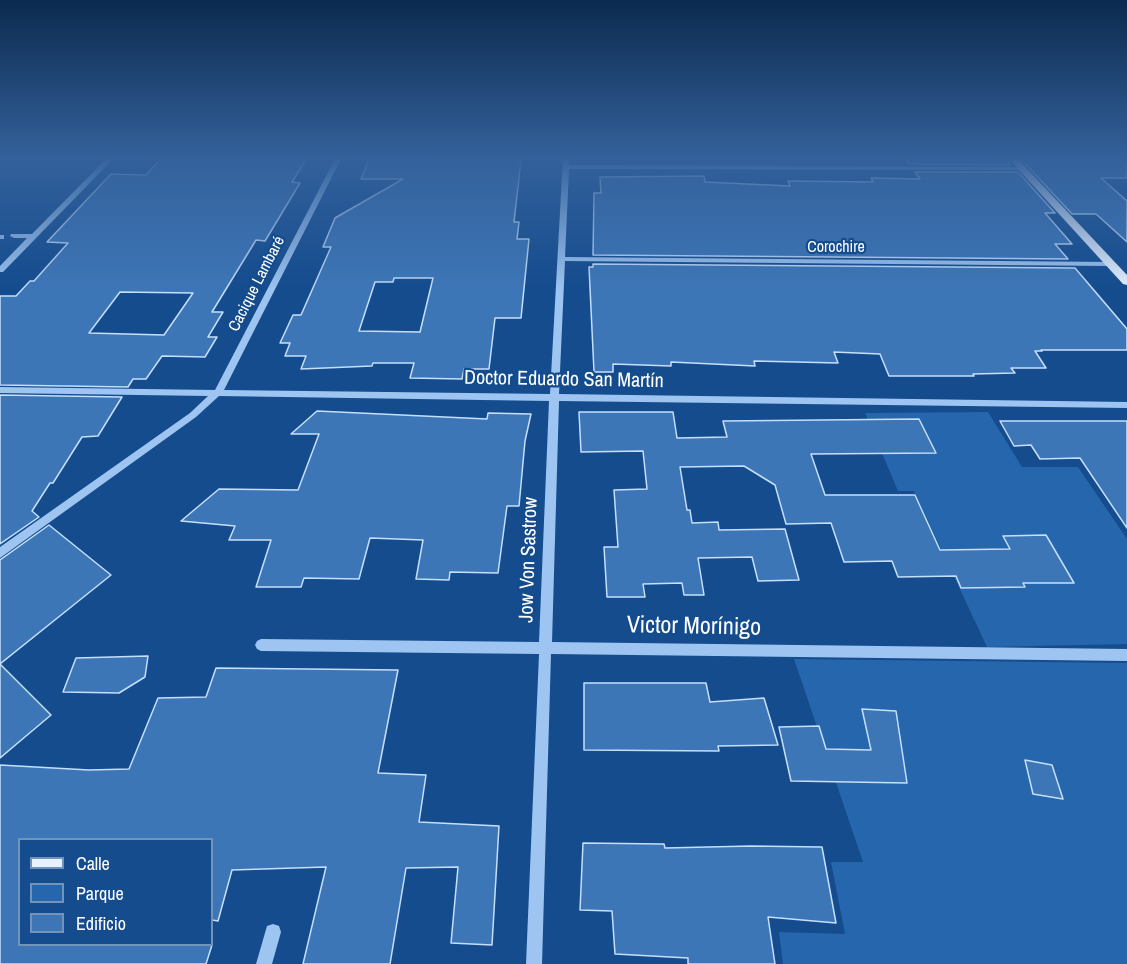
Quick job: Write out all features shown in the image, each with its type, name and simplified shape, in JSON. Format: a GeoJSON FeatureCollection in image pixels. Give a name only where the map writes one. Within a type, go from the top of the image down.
{"type":"FeatureCollection","features":[{"type":"Feature","properties":{"kind":"main road"},"geometry":{"type":"LineString","coordinates":[[1053,202],[1127,282]]}},
{"type":"Feature","properties":{"kind":"street"},"geometry":{"type":"LineString","coordinates":[[0,270],[68,202]]}},
{"type":"Feature","properties":{"kind":"street","name":"Cacique Lambaré"},"geometry":{"type":"LineString","coordinates":[[218,392],[316,202]]}},
{"type":"Feature","properties":{"kind":"street","name":"Jow Von Sastrow"},"geometry":{"type":"LineString","coordinates":[[534,964],[554,398],[564,202]]}},
{"type":"Feature","properties":{"kind":"street"},"geometry":{"type":"LineString","coordinates":[[14,236],[34,236]]}},
{"type":"Feature","properties":{"kind":"street","name":"Corochire"},"geometry":{"type":"LineString","coordinates":[[561,259],[1110,264]]}},
{"type":"Feature","properties":{"kind":"street","name":"Doctor Eduardo San Martín"},"geometry":{"type":"LineString","coordinates":[[0,390],[1127,405]]}},
{"type":"Feature","properties":{"kind":"street"},"geometry":{"type":"LineString","coordinates":[[0,553],[193,415],[218,392]]}},
{"type":"Feature","properties":{"kind":"street","name":"Victor Morínigo"},"geometry":{"type":"LineString","coordinates":[[261,645],[1127,655]]}},
{"type":"Feature","properties":{"kind":"street"},"geometry":{"type":"LineString","coordinates":[[264,964],[273,932]]}},
{"type":"Feature","properties":{"kind":"green space"},"geometry":{"type":"Polygon","coordinates":[[[988,412],[1022,467],[1078,467],[1127,539],[1127,644],[987,647],[914,491],[898,491],[865,413],[988,412]]]}},
{"type":"Feature","properties":{"kind":"green space"},"geometry":{"type":"Polygon","coordinates":[[[794,659],[1127,663],[1127,964],[783,964],[779,932],[845,934],[831,862],[863,862],[794,659]]]}},
{"type":"Feature","properties":{"kind":"building"},"geometry":{"type":"Polygon","coordinates":[[[85,202],[289,202],[265,241],[256,240],[212,312],[223,312],[208,337],[217,337],[205,357],[162,356],[146,379],[133,379],[128,387],[0,385],[0,296],[16,296],[30,281],[34,281],[68,243],[47,242],[85,202]],[[120,292],[89,333],[164,335],[193,293],[120,292]]]}},
{"type":"Feature","properties":{"kind":"building"},"geometry":{"type":"Polygon","coordinates":[[[363,202],[516,202],[514,222],[519,222],[517,239],[529,239],[521,318],[495,318],[489,369],[464,369],[462,379],[410,378],[414,363],[373,363],[372,366],[301,369],[306,356],[285,356],[290,343],[280,343],[293,315],[301,315],[331,247],[323,247],[335,218],[363,202]],[[394,278],[393,282],[375,282],[359,331],[420,332],[433,278],[394,278]]]}},
{"type":"Feature","properties":{"kind":"building"},"geometry":{"type":"Polygon","coordinates":[[[594,202],[1045,202],[1055,213],[1045,213],[1072,244],[1055,244],[1068,259],[593,255],[594,202]]]}},
{"type":"Feature","properties":{"kind":"building"},"geometry":{"type":"Polygon","coordinates":[[[1061,202],[1127,202],[1127,242],[1096,214],[1072,214],[1061,202]]]}},
{"type":"Feature","properties":{"kind":"building"},"geometry":{"type":"Polygon","coordinates":[[[593,264],[1075,268],[1127,329],[1127,350],[1035,351],[1046,368],[1011,368],[1015,373],[973,374],[974,376],[889,376],[880,354],[834,352],[838,363],[754,361],[755,366],[671,362],[671,366],[613,364],[613,372],[594,372],[589,267],[593,267],[593,264]]]}},
{"type":"Feature","properties":{"kind":"building"},"geometry":{"type":"Polygon","coordinates":[[[0,395],[122,397],[98,436],[82,437],[53,483],[50,483],[32,511],[39,517],[0,544],[0,395]]]}},
{"type":"Feature","properties":{"kind":"building"},"geometry":{"type":"Polygon","coordinates":[[[317,411],[487,419],[488,413],[531,414],[525,441],[519,506],[507,506],[498,573],[450,572],[449,580],[416,579],[423,540],[370,538],[359,579],[304,578],[301,587],[256,587],[271,540],[229,540],[235,526],[181,521],[219,489],[298,490],[319,434],[291,434],[317,411]]]}},
{"type":"Feature","properties":{"kind":"building"},"geometry":{"type":"Polygon","coordinates":[[[579,412],[673,412],[677,438],[727,437],[723,421],[919,419],[936,453],[811,454],[825,495],[915,495],[940,550],[1010,549],[1003,536],[1046,535],[1074,583],[1023,583],[1025,587],[961,588],[956,576],[898,577],[892,561],[844,562],[831,523],[786,524],[775,485],[744,466],[680,467],[687,510],[690,510],[692,523],[718,522],[719,530],[785,529],[799,580],[758,581],[752,557],[698,558],[704,595],[684,595],[682,583],[643,584],[645,597],[607,597],[604,547],[618,547],[614,490],[647,489],[643,451],[581,452],[579,412]]]}},
{"type":"Feature","properties":{"kind":"building"},"geometry":{"type":"Polygon","coordinates":[[[1000,421],[1127,421],[1127,528],[1080,458],[1040,459],[1031,445],[1014,446],[1000,421]]]}},
{"type":"Feature","properties":{"kind":"building"},"geometry":{"type":"Polygon","coordinates":[[[49,525],[111,575],[0,664],[0,560],[49,525]]]}},
{"type":"Feature","properties":{"kind":"building"},"geometry":{"type":"Polygon","coordinates":[[[148,656],[145,677],[119,693],[63,692],[76,658],[148,656]]]}},
{"type":"Feature","properties":{"kind":"building"},"geometry":{"type":"Polygon","coordinates":[[[0,664],[51,715],[0,758],[0,664]]]}},
{"type":"Feature","properties":{"kind":"building"},"geometry":{"type":"Polygon","coordinates":[[[216,668],[398,670],[378,773],[426,775],[419,822],[499,826],[492,945],[451,943],[458,867],[406,868],[390,964],[303,964],[326,867],[232,870],[218,921],[213,920],[213,838],[18,838],[18,946],[212,946],[206,964],[0,964],[0,765],[89,770],[129,769],[158,698],[206,697],[216,668]]]}},
{"type":"Feature","properties":{"kind":"building"},"geometry":{"type":"Polygon","coordinates":[[[584,683],[706,683],[710,702],[764,698],[778,745],[718,746],[719,751],[584,750],[584,683]]]}},
{"type":"Feature","properties":{"kind":"building"},"geometry":{"type":"Polygon","coordinates":[[[862,709],[896,711],[907,783],[791,781],[779,727],[819,726],[826,749],[871,750],[862,709]]]}},
{"type":"Feature","properties":{"kind":"building"},"geometry":{"type":"Polygon","coordinates":[[[1025,760],[1052,765],[1063,799],[1033,794],[1025,760]]]}},
{"type":"Feature","properties":{"kind":"building"},"geometry":{"type":"Polygon","coordinates":[[[583,843],[664,844],[665,848],[822,847],[836,923],[768,917],[775,964],[688,964],[688,958],[615,954],[612,911],[580,910],[583,843]]]}}]}
